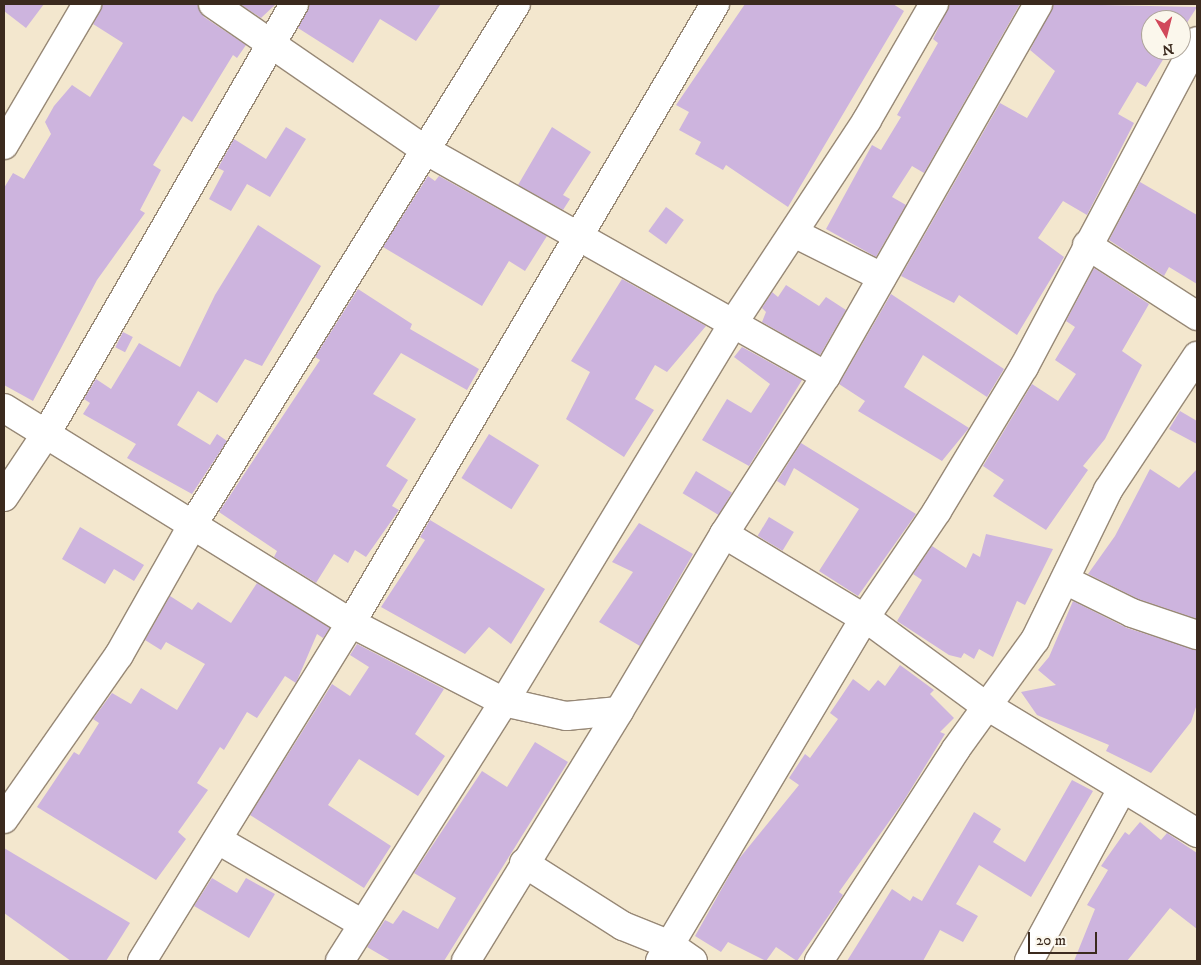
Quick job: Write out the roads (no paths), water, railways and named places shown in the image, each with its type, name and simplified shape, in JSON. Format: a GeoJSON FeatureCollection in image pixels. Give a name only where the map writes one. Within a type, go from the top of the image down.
{"type":"FeatureCollection","features":[{"type":"Feature","properties":{"kind":"street"},"geometry":{"type":"LineString","coordinates":[[4,145],[88,4]]}},
{"type":"Feature","properties":{"kind":"street"},"geometry":{"type":"LineString","coordinates":[[213,4],[427,150],[580,235],[732,325],[826,376]]}},
{"type":"Feature","properties":{"kind":"street"},"geometry":{"type":"LineString","coordinates":[[4,497],[46,434],[294,4]]}},
{"type":"Feature","properties":{"kind":"street"},"geometry":{"type":"LineString","coordinates":[[4,819],[119,655],[192,526],[516,4]]}},
{"type":"Feature","properties":{"kind":"street"},"geometry":{"type":"LineString","coordinates":[[142,961],[352,623],[714,4]]}},
{"type":"Feature","properties":{"kind":"street"},"geometry":{"type":"LineString","coordinates":[[340,961],[361,923],[504,702],[732,325],[796,234],[934,4]]}},
{"type":"Feature","properties":{"kind":"street"},"geometry":{"type":"LineString","coordinates":[[466,961],[524,863],[619,711],[724,534],[826,376],[1038,4]]}},
{"type":"Feature","properties":{"kind":"street"},"geometry":{"type":"LineString","coordinates":[[665,953],[864,618],[936,511],[1024,367],[1087,245],[1197,41]]}},
{"type":"Feature","properties":{"kind":"street"},"geometry":{"type":"LineString","coordinates":[[796,234],[882,277]]}},
{"type":"Feature","properties":{"kind":"street"},"geometry":{"type":"LineString","coordinates":[[1087,245],[1197,316]]}},
{"type":"Feature","properties":{"kind":"street"},"geometry":{"type":"LineString","coordinates":[[819,961],[956,749],[990,708],[1068,581],[1108,490],[1197,356]]}},
{"type":"Feature","properties":{"kind":"street"},"geometry":{"type":"LineString","coordinates":[[4,408],[192,526],[352,623],[504,702],[566,716],[619,711]]}},
{"type":"Feature","properties":{"kind":"street"},"geometry":{"type":"LineString","coordinates":[[724,534],[864,618],[990,708],[1197,833]]}},
{"type":"Feature","properties":{"kind":"street"},"geometry":{"type":"LineString","coordinates":[[1068,581],[1132,613],[1197,635]]}},
{"type":"Feature","properties":{"kind":"street"},"geometry":{"type":"LineString","coordinates":[[1029,961],[1122,789]]}},
{"type":"Feature","properties":{"kind":"street"},"geometry":{"type":"LineString","coordinates":[[218,840],[361,923]]}},
{"type":"Feature","properties":{"kind":"street"},"geometry":{"type":"LineString","coordinates":[[524,863],[665,953],[693,961]]}}]}
